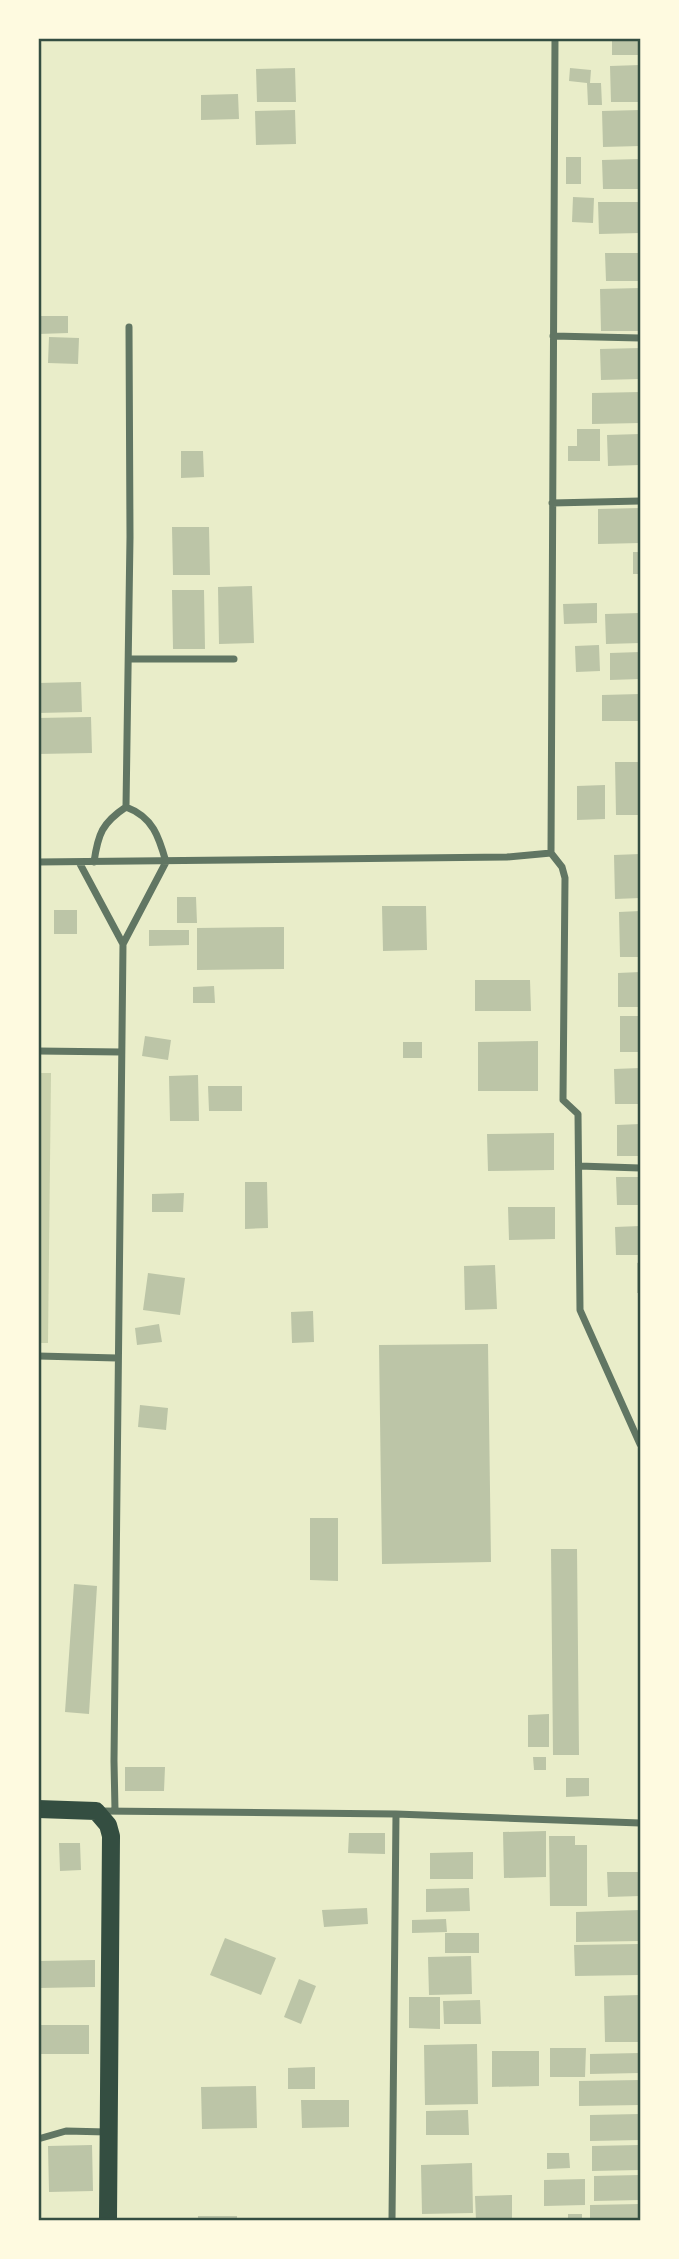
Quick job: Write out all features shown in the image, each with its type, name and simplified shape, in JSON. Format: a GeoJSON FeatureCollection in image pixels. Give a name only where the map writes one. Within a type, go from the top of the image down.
{"type":"FeatureCollection","features":[{"type":"Feature","properties":{"kind":"main road"},"geometry":{"type":"LineString","coordinates":[[38,1810],[96,1811],[108,1825],[113,1850],[108,2221]]}},
{"type":"Feature","properties":{"kind":"street"},"geometry":{"type":"LineString","coordinates":[[555,38],[551,853],[562,867],[565,878],[563,1101],[578,1114],[580,1310],[640,1444]]}},
{"type":"Feature","properties":{"kind":"street"},"geometry":{"type":"LineString","coordinates":[[94,862],[103,826],[126,807],[129,327]]}},
{"type":"Feature","properties":{"kind":"street"},"geometry":{"type":"LineString","coordinates":[[553,336],[640,338]]}},
{"type":"Feature","properties":{"kind":"street"},"geometry":{"type":"LineString","coordinates":[[552,503],[640,502]]}},
{"type":"Feature","properties":{"kind":"street"},"geometry":{"type":"LineString","coordinates":[[129,659],[234,659]]}},
{"type":"Feature","properties":{"kind":"street"},"geometry":{"type":"LineString","coordinates":[[115,1810],[117,1358],[123,944],[166,862],[158,833],[138,811],[126,807]]}},
{"type":"Feature","properties":{"kind":"street"},"geometry":{"type":"LineString","coordinates":[[38,862],[507,857],[551,853]]}},
{"type":"Feature","properties":{"kind":"street"},"geometry":{"type":"LineString","coordinates":[[79,862],[123,944]]}},
{"type":"Feature","properties":{"kind":"street"},"geometry":{"type":"LineString","coordinates":[[38,1051],[121,1052]]}},
{"type":"Feature","properties":{"kind":"street"},"geometry":{"type":"LineString","coordinates":[[579,1166],[640,1168]]}},
{"type":"Feature","properties":{"kind":"street"},"geometry":{"type":"LineString","coordinates":[[38,1356],[117,1358]]}},
{"type":"Feature","properties":{"kind":"street"},"geometry":{"type":"LineString","coordinates":[[96,1811],[396,1814],[640,1823]]}},
{"type":"Feature","properties":{"kind":"street"},"geometry":{"type":"LineString","coordinates":[[392,2221],[396,1814]]}},
{"type":"Feature","properties":{"kind":"street"},"geometry":{"type":"LineString","coordinates":[[38,2138],[66,2131],[110,2132]]}},
{"type":"Feature","properties":{"kind":"green space"},"geometry":{"type":"Polygon","coordinates":[[[38,1073],[51,1073],[48,1343],[38,1343],[38,1073]]]}},
{"type":"Feature","properties":{"kind":"building"},"geometry":{"type":"Polygon","coordinates":[[[612,38],[640,38],[640,55],[612,55],[612,38]]]}},
{"type":"Feature","properties":{"kind":"building"},"geometry":{"type":"Polygon","coordinates":[[[640,65],[640,102],[611,102],[610,66],[640,65]]]}},
{"type":"Feature","properties":{"kind":"building"},"geometry":{"type":"Polygon","coordinates":[[[295,68],[296,102],[257,102],[256,69],[295,68]]]}},
{"type":"Feature","properties":{"kind":"building"},"geometry":{"type":"Polygon","coordinates":[[[570,68],[591,70],[590,83],[601,83],[602,105],[588,105],[587,83],[569,81],[570,68]]]}},
{"type":"Feature","properties":{"kind":"building"},"geometry":{"type":"Polygon","coordinates":[[[238,94],[239,119],[201,120],[201,95],[238,94]]]}},
{"type":"Feature","properties":{"kind":"building"},"geometry":{"type":"Polygon","coordinates":[[[295,110],[296,144],[256,145],[255,111],[295,110]]]}},
{"type":"Feature","properties":{"kind":"building"},"geometry":{"type":"Polygon","coordinates":[[[640,110],[640,146],[603,147],[602,111],[640,110]]]}},
{"type":"Feature","properties":{"kind":"building"},"geometry":{"type":"Polygon","coordinates":[[[566,157],[581,157],[581,184],[566,184],[566,157]]]}},
{"type":"Feature","properties":{"kind":"building"},"geometry":{"type":"Polygon","coordinates":[[[640,159],[640,189],[603,189],[602,160],[640,159]]]}},
{"type":"Feature","properties":{"kind":"building"},"geometry":{"type":"Polygon","coordinates":[[[573,197],[594,198],[593,223],[572,222],[573,197]]]}},
{"type":"Feature","properties":{"kind":"building"},"geometry":{"type":"Polygon","coordinates":[[[598,202],[640,202],[640,233],[599,234],[598,202]]]}},
{"type":"Feature","properties":{"kind":"building"},"geometry":{"type":"Polygon","coordinates":[[[605,253],[640,253],[640,281],[606,281],[605,253]]]}},
{"type":"Feature","properties":{"kind":"building"},"geometry":{"type":"Polygon","coordinates":[[[640,288],[640,331],[601,331],[600,289],[640,288]]]}},
{"type":"Feature","properties":{"kind":"building"},"geometry":{"type":"Polygon","coordinates":[[[39,316],[68,316],[68,333],[39,334],[39,316]]]}},
{"type":"Feature","properties":{"kind":"building"},"geometry":{"type":"Polygon","coordinates":[[[49,337],[79,338],[78,364],[48,363],[49,337]]]}},
{"type":"Feature","properties":{"kind":"building"},"geometry":{"type":"Polygon","coordinates":[[[640,348],[640,379],[601,380],[600,349],[640,348]]]}},
{"type":"Feature","properties":{"kind":"building"},"geometry":{"type":"Polygon","coordinates":[[[640,392],[640,423],[592,424],[592,393],[640,392]]]}},
{"type":"Feature","properties":{"kind":"building"},"geometry":{"type":"Polygon","coordinates":[[[577,429],[600,429],[600,461],[568,461],[568,446],[577,446],[577,429]]]}},
{"type":"Feature","properties":{"kind":"building"},"geometry":{"type":"Polygon","coordinates":[[[640,434],[640,465],[608,466],[607,435],[640,434]]]}},
{"type":"Feature","properties":{"kind":"building"},"geometry":{"type":"Polygon","coordinates":[[[181,451],[203,451],[204,477],[181,478],[181,451]]]}},
{"type":"Feature","properties":{"kind":"building"},"geometry":{"type":"Polygon","coordinates":[[[640,508],[640,543],[598,544],[598,509],[640,508]]]}},
{"type":"Feature","properties":{"kind":"building"},"geometry":{"type":"Polygon","coordinates":[[[172,527],[209,527],[210,575],[173,575],[172,527]]]}},
{"type":"Feature","properties":{"kind":"building"},"geometry":{"type":"Polygon","coordinates":[[[633,552],[640,552],[640,574],[633,574],[633,552]]]}},
{"type":"Feature","properties":{"kind":"building"},"geometry":{"type":"Polygon","coordinates":[[[252,586],[254,643],[219,644],[218,587],[252,586]]]}},
{"type":"Feature","properties":{"kind":"building"},"geometry":{"type":"Polygon","coordinates":[[[172,590],[204,590],[205,649],[173,649],[172,590]]]}},
{"type":"Feature","properties":{"kind":"building"},"geometry":{"type":"Polygon","coordinates":[[[597,603],[597,623],[564,624],[563,604],[597,603]]]}},
{"type":"Feature","properties":{"kind":"building"},"geometry":{"type":"Polygon","coordinates":[[[640,613],[640,643],[606,644],[605,614],[640,613]]]}},
{"type":"Feature","properties":{"kind":"building"},"geometry":{"type":"Polygon","coordinates":[[[599,645],[600,671],[576,672],[575,646],[599,645]]]}},
{"type":"Feature","properties":{"kind":"building"},"geometry":{"type":"Polygon","coordinates":[[[640,652],[640,679],[610,680],[610,653],[640,652]]]}},
{"type":"Feature","properties":{"kind":"building"},"geometry":{"type":"Polygon","coordinates":[[[81,682],[82,712],[38,713],[38,683],[81,682]]]}},
{"type":"Feature","properties":{"kind":"building"},"geometry":{"type":"Polygon","coordinates":[[[640,694],[640,721],[602,721],[602,695],[640,694]]]}},
{"type":"Feature","properties":{"kind":"building"},"geometry":{"type":"Polygon","coordinates":[[[91,717],[92,753],[38,754],[38,718],[91,717]]]}},
{"type":"Feature","properties":{"kind":"building"},"geometry":{"type":"Polygon","coordinates":[[[615,762],[640,762],[640,815],[616,815],[615,762]]]}},
{"type":"Feature","properties":{"kind":"building"},"geometry":{"type":"Polygon","coordinates":[[[605,785],[605,819],[577,820],[577,786],[605,785]]]}},
{"type":"Feature","properties":{"kind":"building"},"geometry":{"type":"Polygon","coordinates":[[[640,854],[640,898],[615,899],[614,855],[640,854]]]}},
{"type":"Feature","properties":{"kind":"building"},"geometry":{"type":"Polygon","coordinates":[[[177,897],[196,897],[197,923],[177,923],[177,897]]]}},
{"type":"Feature","properties":{"kind":"building"},"geometry":{"type":"Polygon","coordinates":[[[382,906],[426,906],[427,950],[383,951],[382,906]]]}},
{"type":"Feature","properties":{"kind":"building"},"geometry":{"type":"Polygon","coordinates":[[[54,910],[77,910],[77,934],[54,934],[54,910]]]}},
{"type":"Feature","properties":{"kind":"building"},"geometry":{"type":"Polygon","coordinates":[[[38,911],[41,911],[41,935],[38,935],[38,911]]]}},
{"type":"Feature","properties":{"kind":"building"},"geometry":{"type":"Polygon","coordinates":[[[640,911],[640,957],[620,957],[619,912],[640,911]]]}},
{"type":"Feature","properties":{"kind":"building"},"geometry":{"type":"Polygon","coordinates":[[[284,927],[284,969],[197,970],[197,928],[284,927]]]}},
{"type":"Feature","properties":{"kind":"building"},"geometry":{"type":"Polygon","coordinates":[[[149,930],[189,930],[189,945],[149,946],[149,930]]]}},
{"type":"Feature","properties":{"kind":"building"},"geometry":{"type":"Polygon","coordinates":[[[640,972],[640,1007],[618,1007],[618,973],[640,972]]]}},
{"type":"Feature","properties":{"kind":"building"},"geometry":{"type":"Polygon","coordinates":[[[475,980],[530,980],[531,1011],[475,1011],[475,980]]]}},
{"type":"Feature","properties":{"kind":"building"},"geometry":{"type":"Polygon","coordinates":[[[214,986],[215,1003],[193,1003],[193,987],[214,986]]]}},
{"type":"Feature","properties":{"kind":"building"},"geometry":{"type":"Polygon","coordinates":[[[620,1016],[640,1016],[640,1052],[620,1052],[620,1016]]]}},
{"type":"Feature","properties":{"kind":"building"},"geometry":{"type":"Polygon","coordinates":[[[145,1036],[171,1040],[168,1060],[142,1056],[145,1036]]]}},
{"type":"Feature","properties":{"kind":"building"},"geometry":{"type":"Polygon","coordinates":[[[538,1041],[538,1091],[478,1091],[478,1042],[538,1041]]]}},
{"type":"Feature","properties":{"kind":"building"},"geometry":{"type":"Polygon","coordinates":[[[403,1042],[422,1042],[422,1058],[403,1058],[403,1042]]]}},
{"type":"Feature","properties":{"kind":"building"},"geometry":{"type":"Polygon","coordinates":[[[640,1068],[640,1104],[615,1104],[614,1069],[640,1068]]]}},
{"type":"Feature","properties":{"kind":"building"},"geometry":{"type":"Polygon","coordinates":[[[198,1075],[199,1121],[170,1121],[169,1076],[198,1075]]]}},
{"type":"Feature","properties":{"kind":"building"},"geometry":{"type":"Polygon","coordinates":[[[208,1086],[242,1086],[242,1111],[209,1111],[208,1086]]]}},
{"type":"Feature","properties":{"kind":"building"},"geometry":{"type":"Polygon","coordinates":[[[640,1124],[640,1156],[617,1156],[617,1125],[640,1124]]]}},
{"type":"Feature","properties":{"kind":"building"},"geometry":{"type":"Polygon","coordinates":[[[554,1133],[554,1170],[488,1171],[487,1134],[554,1133]]]}},
{"type":"Feature","properties":{"kind":"building"},"geometry":{"type":"Polygon","coordinates":[[[616,1177],[640,1177],[640,1205],[617,1205],[616,1177]]]}},
{"type":"Feature","properties":{"kind":"building"},"geometry":{"type":"Polygon","coordinates":[[[245,1182],[267,1182],[268,1228],[245,1229],[245,1182]]]}},
{"type":"Feature","properties":{"kind":"building"},"geometry":{"type":"Polygon","coordinates":[[[184,1193],[183,1212],[152,1212],[152,1194],[184,1193]]]}},
{"type":"Feature","properties":{"kind":"building"},"geometry":{"type":"Polygon","coordinates":[[[508,1207],[555,1207],[555,1239],[509,1240],[508,1207]]]}},
{"type":"Feature","properties":{"kind":"building"},"geometry":{"type":"Polygon","coordinates":[[[640,1226],[640,1255],[616,1255],[615,1227],[640,1226]]]}},
{"type":"Feature","properties":{"kind":"building"},"geometry":{"type":"Polygon","coordinates":[[[640,1262],[640,1293],[637,1293],[637,1263],[640,1262]]]}},
{"type":"Feature","properties":{"kind":"building"},"geometry":{"type":"Polygon","coordinates":[[[495,1265],[497,1309],[465,1310],[464,1266],[495,1265]]]}},
{"type":"Feature","properties":{"kind":"building"},"geometry":{"type":"Polygon","coordinates":[[[148,1273],[185,1278],[180,1315],[143,1310],[148,1273]]]}},
{"type":"Feature","properties":{"kind":"building"},"geometry":{"type":"Polygon","coordinates":[[[313,1311],[314,1342],[292,1343],[291,1312],[313,1311]]]}},
{"type":"Feature","properties":{"kind":"building"},"geometry":{"type":"Polygon","coordinates":[[[159,1324],[162,1342],[137,1345],[135,1328],[159,1324]]]}},
{"type":"Feature","properties":{"kind":"building"},"geometry":{"type":"Polygon","coordinates":[[[488,1344],[491,1562],[382,1564],[379,1345],[488,1344]]]}},
{"type":"Feature","properties":{"kind":"building"},"geometry":{"type":"Polygon","coordinates":[[[140,1405],[168,1408],[166,1430],[138,1427],[140,1405]]]}},
{"type":"Feature","properties":{"kind":"building"},"geometry":{"type":"Polygon","coordinates":[[[310,1518],[338,1518],[338,1581],[310,1580],[310,1518]]]}},
{"type":"Feature","properties":{"kind":"building"},"geometry":{"type":"Polygon","coordinates":[[[551,1549],[577,1549],[579,1755],[553,1755],[551,1549]]]}},
{"type":"Feature","properties":{"kind":"building"},"geometry":{"type":"Polygon","coordinates":[[[74,1584],[97,1586],[89,1714],[65,1712],[74,1584]]]}},
{"type":"Feature","properties":{"kind":"building"},"geometry":{"type":"Polygon","coordinates":[[[549,1714],[549,1747],[528,1747],[528,1715],[549,1714]]]}},
{"type":"Feature","properties":{"kind":"building"},"geometry":{"type":"Polygon","coordinates":[[[533,1757],[546,1757],[546,1770],[534,1770],[533,1757]]]}},
{"type":"Feature","properties":{"kind":"building"},"geometry":{"type":"Polygon","coordinates":[[[125,1767],[165,1767],[164,1791],[125,1791],[125,1767]]]}},
{"type":"Feature","properties":{"kind":"building"},"geometry":{"type":"Polygon","coordinates":[[[566,1778],[589,1778],[589,1796],[566,1797],[566,1778]]]}},
{"type":"Feature","properties":{"kind":"building"},"geometry":{"type":"Polygon","coordinates":[[[546,1831],[546,1877],[504,1878],[503,1832],[546,1831]]]}},
{"type":"Feature","properties":{"kind":"building"},"geometry":{"type":"Polygon","coordinates":[[[349,1833],[385,1833],[385,1854],[348,1853],[349,1833]]]}},
{"type":"Feature","properties":{"kind":"building"},"geometry":{"type":"Polygon","coordinates":[[[549,1836],[575,1836],[575,1845],[587,1845],[587,1906],[550,1906],[549,1836]]]}},
{"type":"Feature","properties":{"kind":"building"},"geometry":{"type":"Polygon","coordinates":[[[59,1843],[80,1843],[81,1870],[60,1871],[59,1843]]]}},
{"type":"Feature","properties":{"kind":"building"},"geometry":{"type":"Polygon","coordinates":[[[473,1852],[473,1879],[430,1879],[430,1853],[473,1852]]]}},
{"type":"Feature","properties":{"kind":"building"},"geometry":{"type":"Polygon","coordinates":[[[607,1872],[640,1872],[640,1896],[608,1897],[607,1872]]]}},
{"type":"Feature","properties":{"kind":"building"},"geometry":{"type":"Polygon","coordinates":[[[469,1888],[470,1911],[426,1912],[426,1889],[469,1888]]]}},
{"type":"Feature","properties":{"kind":"building"},"geometry":{"type":"Polygon","coordinates":[[[367,1908],[368,1924],[324,1927],[322,1910],[367,1908]]]}},
{"type":"Feature","properties":{"kind":"building"},"geometry":{"type":"Polygon","coordinates":[[[640,1910],[640,1941],[576,1942],[576,1912],[640,1910]]]}},
{"type":"Feature","properties":{"kind":"building"},"geometry":{"type":"Polygon","coordinates":[[[446,1919],[447,1932],[412,1933],[412,1920],[446,1919]]]}},
{"type":"Feature","properties":{"kind":"building"},"geometry":{"type":"Polygon","coordinates":[[[445,1933],[479,1933],[479,1953],[445,1953],[445,1933]]]}},
{"type":"Feature","properties":{"kind":"building"},"geometry":{"type":"Polygon","coordinates":[[[225,1938],[276,1958],[261,1995],[210,1975],[225,1938]]]}},
{"type":"Feature","properties":{"kind":"building"},"geometry":{"type":"Polygon","coordinates":[[[640,1944],[640,1975],[575,1976],[574,1945],[640,1944]]]}},
{"type":"Feature","properties":{"kind":"building"},"geometry":{"type":"Polygon","coordinates":[[[471,1956],[472,1994],[429,1995],[428,1957],[471,1956]]]}},
{"type":"Feature","properties":{"kind":"building"},"geometry":{"type":"Polygon","coordinates":[[[95,1960],[95,1987],[38,1988],[38,1961],[95,1960]]]}},
{"type":"Feature","properties":{"kind":"building"},"geometry":{"type":"Polygon","coordinates":[[[299,1979],[316,1986],[301,2024],[284,2017],[299,1979]]]}},
{"type":"Feature","properties":{"kind":"building"},"geometry":{"type":"Polygon","coordinates":[[[640,1995],[640,2042],[605,2042],[604,1996],[640,1995]]]}},
{"type":"Feature","properties":{"kind":"building"},"geometry":{"type":"Polygon","coordinates":[[[409,1997],[440,1997],[440,2029],[409,2028],[409,1997]]]}},
{"type":"Feature","properties":{"kind":"building"},"geometry":{"type":"Polygon","coordinates":[[[480,2000],[481,2024],[444,2024],[443,2001],[480,2000]]]}},
{"type":"Feature","properties":{"kind":"building"},"geometry":{"type":"Polygon","coordinates":[[[41,2025],[89,2025],[89,2054],[41,2054],[41,2025]]]}},
{"type":"Feature","properties":{"kind":"building"},"geometry":{"type":"Polygon","coordinates":[[[477,2044],[478,2104],[425,2105],[424,2045],[477,2044]]]}},
{"type":"Feature","properties":{"kind":"building"},"geometry":{"type":"Polygon","coordinates":[[[550,2048],[586,2048],[585,2077],[550,2077],[550,2048]]]}},
{"type":"Feature","properties":{"kind":"building"},"geometry":{"type":"Polygon","coordinates":[[[492,2051],[539,2051],[539,2086],[492,2087],[492,2051]]]}},
{"type":"Feature","properties":{"kind":"building"},"geometry":{"type":"Polygon","coordinates":[[[640,2053],[640,2073],[590,2074],[590,2054],[640,2053]]]}},
{"type":"Feature","properties":{"kind":"building"},"geometry":{"type":"Polygon","coordinates":[[[315,2067],[315,2089],[288,2089],[288,2068],[315,2067]]]}},
{"type":"Feature","properties":{"kind":"building"},"geometry":{"type":"Polygon","coordinates":[[[640,2080],[640,2105],[579,2106],[579,2081],[640,2080]]]}},
{"type":"Feature","properties":{"kind":"building"},"geometry":{"type":"Polygon","coordinates":[[[256,2086],[257,2128],[202,2129],[201,2087],[256,2086]]]}},
{"type":"Feature","properties":{"kind":"building"},"geometry":{"type":"Polygon","coordinates":[[[301,2100],[349,2100],[349,2127],[302,2128],[301,2100]]]}},
{"type":"Feature","properties":{"kind":"building"},"geometry":{"type":"Polygon","coordinates":[[[468,2110],[469,2135],[426,2135],[426,2111],[468,2110]]]}},
{"type":"Feature","properties":{"kind":"building"},"geometry":{"type":"Polygon","coordinates":[[[640,2114],[640,2140],[590,2141],[590,2115],[640,2114]]]}},
{"type":"Feature","properties":{"kind":"building"},"geometry":{"type":"Polygon","coordinates":[[[92,2145],[93,2191],[49,2192],[48,2146],[92,2145]]]}},
{"type":"Feature","properties":{"kind":"building"},"geometry":{"type":"Polygon","coordinates":[[[640,2145],[640,2170],[592,2171],[592,2146],[640,2145]]]}},
{"type":"Feature","properties":{"kind":"building"},"geometry":{"type":"Polygon","coordinates":[[[547,2153],[569,2153],[570,2168],[547,2169],[547,2153]]]}},
{"type":"Feature","properties":{"kind":"building"},"geometry":{"type":"Polygon","coordinates":[[[472,2163],[473,2213],[422,2214],[421,2165],[472,2163]]]}},
{"type":"Feature","properties":{"kind":"building"},"geometry":{"type":"Polygon","coordinates":[[[640,2175],[640,2200],[594,2201],[594,2176],[640,2175]]]}},
{"type":"Feature","properties":{"kind":"building"},"geometry":{"type":"Polygon","coordinates":[[[585,2179],[585,2205],[544,2206],[544,2180],[585,2179]]]}},
{"type":"Feature","properties":{"kind":"building"},"geometry":{"type":"Polygon","coordinates":[[[512,2195],[512,2220],[476,2220],[475,2196],[512,2195]]]}},
{"type":"Feature","properties":{"kind":"building"},"geometry":{"type":"Polygon","coordinates":[[[640,2204],[640,2220],[590,2220],[590,2205],[640,2204]]]}},
{"type":"Feature","properties":{"kind":"building"},"geometry":{"type":"Polygon","coordinates":[[[568,2214],[582,2214],[582,2220],[568,2220],[568,2214]]]}},
{"type":"Feature","properties":{"kind":"building"},"geometry":{"type":"Polygon","coordinates":[[[198,2216],[237,2216],[237,2220],[198,2220],[198,2216]]]}},
{"type":"Feature","properties":{"kind":"building"},"geometry":{"type":"Polygon","coordinates":[[[464,2218],[464,2220],[443,2220],[464,2218]]]}}]}
